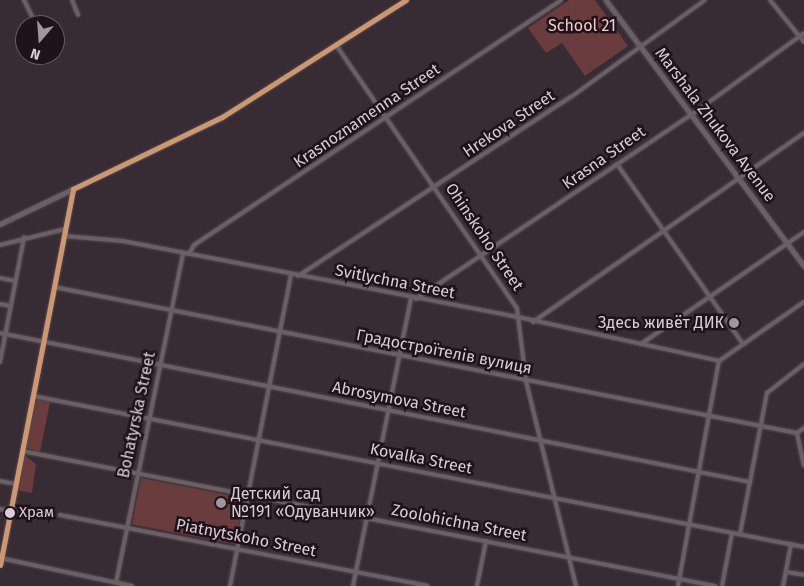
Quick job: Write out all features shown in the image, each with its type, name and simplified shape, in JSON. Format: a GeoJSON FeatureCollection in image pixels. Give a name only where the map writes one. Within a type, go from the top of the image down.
{"type":"FeatureCollection","features":[{"type":"Feature","properties":{"kind":"main road"},"geometry":{"type":"LineString","coordinates":[[0,224],[222,117],[406,0]]}},
{"type":"Feature","properties":{"kind":"street"},"geometry":{"type":"LineString","coordinates":[[24,0],[31,15]]}},
{"type":"Feature","properties":{"kind":"street"},"geometry":{"type":"LineString","coordinates":[[78,15],[72,1],[80,0]]}},
{"type":"Feature","properties":{"kind":"street","name":"Krasnoznamenna Street"},"geometry":{"type":"LineString","coordinates":[[189,254],[194,245],[387,118],[561,0]]}},
{"type":"Feature","properties":{"kind":"street","name":"Marshala Zhukova Avenue"},"geometry":{"type":"LineString","coordinates":[[606,0],[804,266]]}},
{"type":"Feature","properties":{"kind":"street","name":"Hrekova Street"},"geometry":{"type":"LineString","coordinates":[[298,276],[433,186],[445,182],[641,47],[705,0]]}},
{"type":"Feature","properties":{"kind":"street"},"geometry":{"type":"LineString","coordinates":[[770,0],[804,42]]}},
{"type":"Feature","properties":{"kind":"street","name":"Krasna Street"},"geometry":{"type":"LineString","coordinates":[[413,299],[482,258],[691,114],[804,33]]}},
{"type":"Feature","properties":{"kind":"street","name":"Ohinskoho Street"},"geometry":{"type":"LineString","coordinates":[[336,45],[517,308],[526,381],[542,440],[576,586]]}},
{"type":"Feature","properties":{"kind":"street"},"geometry":{"type":"LineString","coordinates":[[532,322],[804,133]]}},
{"type":"Feature","properties":{"kind":"street"},"geometry":{"type":"LineString","coordinates":[[617,164],[743,344]]}},
{"type":"Feature","properties":{"kind":"street"},"geometry":{"type":"LineString","coordinates":[[0,565],[73,189]]}},
{"type":"Feature","properties":{"kind":"street"},"geometry":{"type":"LineString","coordinates":[[0,246],[24,237],[65,229]]}},
{"type":"Feature","properties":{"kind":"street"},"geometry":{"type":"LineString","coordinates":[[640,344],[804,232]]}},
{"type":"Feature","properties":{"kind":"street","name":"Svitlychna Street"},"geometry":{"type":"LineString","coordinates":[[64,236],[189,254],[413,299],[518,317],[532,322],[719,362]]}},
{"type":"Feature","properties":{"kind":"street"},"geometry":{"type":"LineString","coordinates":[[0,362],[24,237]]}},
{"type":"Feature","properties":{"kind":"street","name":"Bohatyrska Street"},"geometry":{"type":"LineString","coordinates":[[116,583],[183,253]]}},
{"type":"Feature","properties":{"kind":"street"},"geometry":{"type":"LineString","coordinates":[[230,586],[291,274]]}},
{"type":"Feature","properties":{"kind":"street"},"geometry":{"type":"LineString","coordinates":[[0,278],[15,281]]}},
{"type":"Feature","properties":{"kind":"street","name":"Градостроїтелiв вулиця"},"geometry":{"type":"LineString","coordinates":[[54,287],[797,433]]}},
{"type":"Feature","properties":{"kind":"street"},"geometry":{"type":"LineString","coordinates":[[353,586],[399,355],[413,299]]}},
{"type":"Feature","properties":{"kind":"street"},"geometry":{"type":"LineString","coordinates":[[678,586],[719,362],[804,302]]}},
{"type":"Feature","properties":{"kind":"street"},"geometry":{"type":"LineString","coordinates":[[0,304],[10,306]]}},
{"type":"Feature","properties":{"kind":"street","name":"Abrosymova Street"},"geometry":{"type":"LineString","coordinates":[[0,333],[700,470],[750,482]]}},
{"type":"Feature","properties":{"kind":"street"},"geometry":{"type":"LineString","coordinates":[[740,534],[769,389],[804,364]]}},
{"type":"Feature","properties":{"kind":"street","name":"Kovalka Street"},"geometry":{"type":"LineString","coordinates":[[33,396],[804,547]]}},
{"type":"Feature","properties":{"kind":"street"},"geometry":{"type":"LineString","coordinates":[[804,428],[797,433],[804,465]]}},
{"type":"Feature","properties":{"kind":"street","name":"Zoolohichna Street"},"geometry":{"type":"LineString","coordinates":[[22,451],[715,586]]}},
{"type":"Feature","properties":{"kind":"street"},"geometry":{"type":"LineString","coordinates":[[0,481],[15,484]]}},
{"type":"Feature","properties":{"kind":"street"},"geometry":{"type":"LineString","coordinates":[[0,509],[10,511]]}},
{"type":"Feature","properties":{"kind":"street","name":"Piatnytskoho Street"},"geometry":{"type":"LineString","coordinates":[[60,515],[427,586]]}},
{"type":"Feature","properties":{"kind":"street"},"geometry":{"type":"LineString","coordinates":[[722,586],[732,533]]}},
{"type":"Feature","properties":{"kind":"street"},"geometry":{"type":"LineString","coordinates":[[477,586],[486,541]]}},
{"type":"Feature","properties":{"kind":"street"},"geometry":{"type":"LineString","coordinates":[[783,586],[791,544]]}},
{"type":"Feature","properties":{"kind":"street"},"geometry":{"type":"LineString","coordinates":[[1,558],[132,586]]}},
{"type":"Feature","properties":{"kind":"street"},"geometry":{"type":"LineString","coordinates":[[786,572],[804,575]]}},
{"type":"Feature","properties":{"kind":"green space","name":"School 21"},"geometry":{"type":"Polygon","coordinates":[[[569,0],[595,0],[628,46],[585,76],[562,43],[546,53],[528,28],[569,0]]]}},
{"type":"Feature","properties":{"kind":"green space"},"geometry":{"type":"Polygon","coordinates":[[[34,401],[50,402],[40,452],[24,447],[34,401]]]}},
{"type":"Feature","properties":{"kind":"green space"},"geometry":{"type":"Polygon","coordinates":[[[23,454],[36,464],[32,493],[16,490],[23,454]]]}},
{"type":"Feature","properties":{"kind":"green space"},"geometry":{"type":"Polygon","coordinates":[[[141,478],[244,498],[235,544],[132,524],[141,478]]]}},
{"type":"Feature","properties":{"kind":"transit line"},"geometry":{"type":"LineString","coordinates":[[0,565],[73,189],[222,117],[406,0]]}},
{"type":"Feature","properties":{"kind":"place","name":"Здесь живёт ДИК"},"geometry":{"type":"Point","coordinates":[734,323]}},
{"type":"Feature","properties":{"kind":"place","name":"Детский сад №191 «Одуванчик»"},"geometry":{"type":"Point","coordinates":[221,503]}},
{"type":"Feature","properties":{"kind":"place","name":"Храм"},"geometry":{"type":"Point","coordinates":[10,513]}}]}
